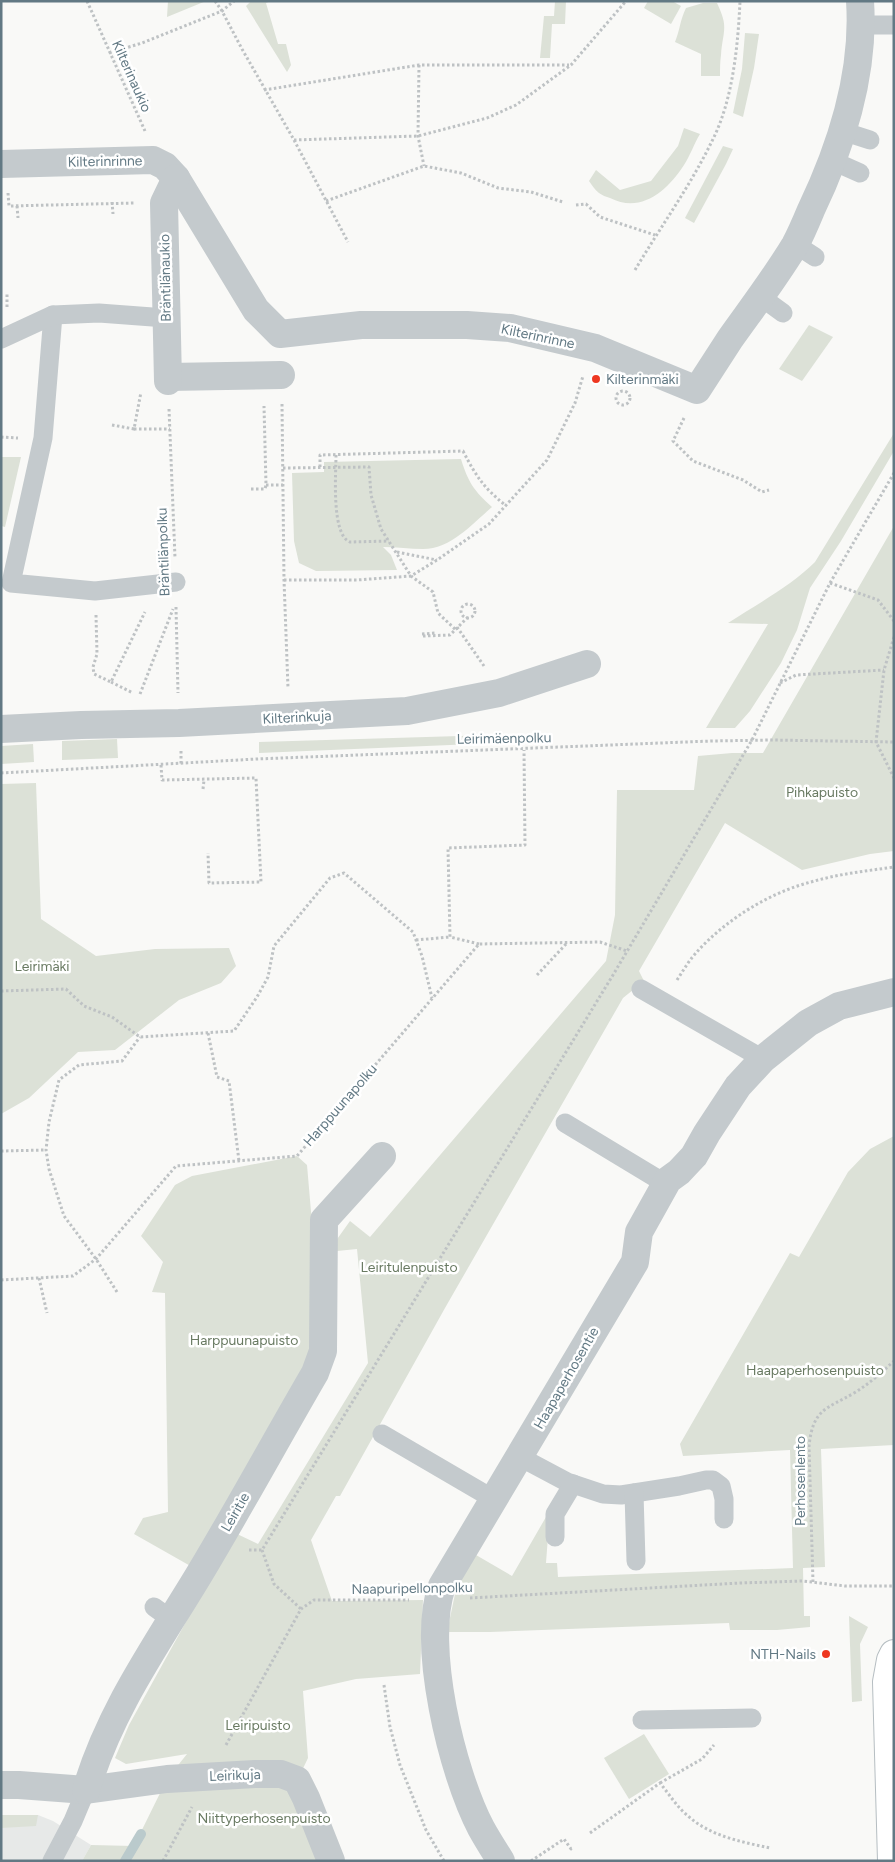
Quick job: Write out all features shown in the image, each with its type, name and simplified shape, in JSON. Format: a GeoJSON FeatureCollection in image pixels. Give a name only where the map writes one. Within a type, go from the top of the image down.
{"type":"FeatureCollection","features":[{"type":"Feature","properties":{"kind":"street"},"geometry":{"type":"LineString","coordinates":[[697,390],[737,344],[761,297],[805,250],[842,131],[858,68],[861,13]]}},
{"type":"Feature","properties":{"kind":"street","name":"Kilterinrinne"},"geometry":{"type":"LineString","coordinates":[[1,164],[153,160],[165,166],[176,178],[256,310],[280,334],[360,326],[467,325],[510,328],[595,348],[697,390]]}},
{"type":"Feature","properties":{"kind":"street","name":"Bräntilänaukio"},"geometry":{"type":"LineString","coordinates":[[168,379],[164,203],[176,178]]}},
{"type":"Feature","properties":{"kind":"street"},"geometry":{"type":"LineString","coordinates":[[168,379],[272,375]]}},
{"type":"Feature","properties":{"kind":"street","name":"Kilterinkuja"},"geometry":{"type":"LineString","coordinates":[[1,729],[407,711],[499,693],[587,664]]}},
{"type":"Feature","properties":{"kind":"street","name":"Haapaperhosentie"},"geometry":{"type":"LineString","coordinates":[[501,1861],[481,1828],[451,1749],[439,1682],[436,1647],[437,1600],[442,1586],[495,1500],[635,1262],[639,1232],[666,1184],[694,1156],[706,1134],[738,1086],[763,1059],[808,1023],[839,1006],[894,992]]}},
{"type":"Feature","properties":{"kind":"street","name":"Leiritie"},"geometry":{"type":"LineString","coordinates":[[86,1790],[95,1760],[119,1707],[138,1672],[163,1613],[219,1540],[315,1374],[323,1351],[324,1220],[382,1156]]}},
{"type":"Feature","properties":{"kind":"street"},"geometry":{"type":"LineString","coordinates":[[892,1861],[887,1682],[894,1654]]}},
{"type":"Feature","properties":{"kind":"street","name":"Leirikuja"},"geometry":{"type":"LineString","coordinates":[[86,1790],[167,1779],[281,1774],[296,1780],[306,1798],[331,1861]]}},
{"type":"Feature","properties":{"kind":"street"},"geometry":{"type":"LineString","coordinates":[[1,1786],[19,1785],[86,1790]]}},
{"type":"Feature","properties":{"kind":"lane"},"geometry":{"type":"LineString","coordinates":[[861,13],[894,25]]}},
{"type":"Feature","properties":{"kind":"lane"},"geometry":{"type":"LineString","coordinates":[[842,131],[870,140]]}},
{"type":"Feature","properties":{"kind":"lane"},"geometry":{"type":"LineString","coordinates":[[832,161],[860,173]]}},
{"type":"Feature","properties":{"kind":"lane"},"geometry":{"type":"LineString","coordinates":[[761,297],[783,313]]}},
{"type":"Feature","properties":{"kind":"lane"},"geometry":{"type":"LineString","coordinates":[[1,339],[53,315],[99,314],[166,318]]}},
{"type":"Feature","properties":{"kind":"lane"},"geometry":{"type":"LineString","coordinates":[[53,315],[44,438],[11,583],[95,591],[170,588]]}},
{"type":"Feature","properties":{"kind":"lane"},"geometry":{"type":"LineString","coordinates":[[642,989],[763,1059]]}},
{"type":"Feature","properties":{"kind":"lane"},"geometry":{"type":"LineString","coordinates":[[565,1123],[666,1184]]}},
{"type":"Feature","properties":{"kind":"lane"},"geometry":{"type":"LineString","coordinates":[[382,1434],[495,1500]]}},
{"type":"Feature","properties":{"kind":"lane"},"geometry":{"type":"LineString","coordinates":[[520,1457],[573,1484],[603,1494],[634,1493],[713,1480],[721,1486],[724,1499],[724,1519]]}},
{"type":"Feature","properties":{"kind":"lane"},"geometry":{"type":"LineString","coordinates":[[555,1537],[555,1514],[573,1484]]}},
{"type":"Feature","properties":{"kind":"lane"},"geometry":{"type":"LineString","coordinates":[[634,1493],[636,1561]]}},
{"type":"Feature","properties":{"kind":"lane"},"geometry":{"type":"LineString","coordinates":[[642,1720],[752,1718]]}},
{"type":"Feature","properties":{"kind":"lane"},"geometry":{"type":"LineString","coordinates":[[52,1861],[73,1821],[86,1790]]}},
{"type":"Feature","properties":{"kind":"path","name":"Kilterinaukio"},"geometry":{"type":"LineString","coordinates":[[88,1],[109,53],[153,148],[153,160]]}},
{"type":"Feature","properties":{"kind":"path"},"geometry":{"type":"LineString","coordinates":[[215,1],[222,10],[264,90],[294,140],[348,242]]}},
{"type":"Feature","properties":{"kind":"path"},"geometry":{"type":"LineString","coordinates":[[109,53],[142,43],[222,10],[234,1]]}},
{"type":"Feature","properties":{"kind":"path"},"geometry":{"type":"LineString","coordinates":[[294,140],[418,136],[487,118],[516,105],[571,65],[626,1]]}},
{"type":"Feature","properties":{"kind":"path"},"geometry":{"type":"LineString","coordinates":[[635,270],[714,138],[730,86],[739,29],[740,1]]}},
{"type":"Feature","properties":{"kind":"path"},"geometry":{"type":"LineString","coordinates":[[264,90],[419,65],[571,65]]}},
{"type":"Feature","properties":{"kind":"path"},"geometry":{"type":"LineString","coordinates":[[419,65],[418,136],[424,166]]}},
{"type":"Feature","properties":{"kind":"path"},"geometry":{"type":"LineString","coordinates":[[326,201],[424,166],[461,173],[498,188],[531,192],[563,202]]}},
{"type":"Feature","properties":{"kind":"path"},"geometry":{"type":"LineString","coordinates":[[8,194],[9,206],[112,202],[164,203]]}},
{"type":"Feature","properties":{"kind":"path"},"geometry":{"type":"LineString","coordinates":[[112,202],[113,214]]}},
{"type":"Feature","properties":{"kind":"path"},"geometry":{"type":"LineString","coordinates":[[576,205],[586,204],[600,217],[656,235]]}},
{"type":"Feature","properties":{"kind":"path"},"geometry":{"type":"LineString","coordinates":[[17,206],[18,218]]}},
{"type":"Feature","properties":{"kind":"path"},"geometry":{"type":"LineString","coordinates":[[284,580],[357,580],[412,576],[489,524],[548,460],[575,403],[585,371],[595,348]]}},
{"type":"Feature","properties":{"kind":"path"},"geometry":{"type":"LineString","coordinates":[[272,375],[283,468],[284,580],[288,682]]}},
{"type":"Feature","properties":{"kind":"path"},"geometry":{"type":"LineString","coordinates":[[251,489],[265,489],[266,485],[272,375]]}},
{"type":"Feature","properties":{"kind":"path","name":"Bräntilänpolku"},"geometry":{"type":"LineString","coordinates":[[168,379],[170,429],[170,588],[179,722]]}},
{"type":"Feature","properties":{"kind":"path"},"geometry":{"type":"LineString","coordinates":[[697,390],[673,441],[693,461],[743,480],[762,492],[769,490]]}},
{"type":"Feature","properties":{"kind":"path"},"geometry":{"type":"LineString","coordinates":[[620,392],[625,392],[629,396],[629,401],[626,405],[619,406],[616,396],[620,392]]}},
{"type":"Feature","properties":{"kind":"path"},"geometry":{"type":"LineString","coordinates":[[134,429],[170,429]]}},
{"type":"Feature","properties":{"kind":"path"},"geometry":{"type":"LineString","coordinates":[[320,467],[320,455],[463,451],[475,475],[487,491],[505,505]]}},
{"type":"Feature","properties":{"kind":"path"},"geometry":{"type":"LineString","coordinates":[[336,455],[338,522],[345,540],[350,542],[389,541]]}},
{"type":"Feature","properties":{"kind":"path"},"geometry":{"type":"LineString","coordinates":[[283,468],[369,467],[371,495],[380,529],[412,576],[433,592],[438,613],[456,628],[483,665]]}},
{"type":"Feature","properties":{"kind":"path"},"geometry":{"type":"LineString","coordinates":[[262,1550],[617,968],[752,740],[830,583],[894,473]]}},
{"type":"Feature","properties":{"kind":"path"},"geometry":{"type":"LineString","coordinates":[[266,485],[283,485]]}},
{"type":"Feature","properties":{"kind":"path"},"geometry":{"type":"LineString","coordinates":[[397,552],[437,560]]}},
{"type":"Feature","properties":{"kind":"path"},"geometry":{"type":"LineString","coordinates":[[830,583],[878,600],[894,621]]}},
{"type":"Feature","properties":{"kind":"path"},"geometry":{"type":"LineString","coordinates":[[111,682],[170,588]]}},
{"type":"Feature","properties":{"kind":"path"},"geometry":{"type":"LineString","coordinates":[[95,591],[97,654],[93,667],[94,674],[139,696],[170,588]]}},
{"type":"Feature","properties":{"kind":"path"},"geometry":{"type":"LineString","coordinates":[[422,635],[450,633],[467,617],[471,617],[475,613],[475,606],[471,604],[466,604],[462,608],[462,614],[467,617]]}},
{"type":"Feature","properties":{"kind":"path"},"geometry":{"type":"LineString","coordinates":[[894,637],[884,670],[876,742],[894,778]]}},
{"type":"Feature","properties":{"kind":"path"},"geometry":{"type":"LineString","coordinates":[[779,683],[796,675],[884,670]]}},
{"type":"Feature","properties":{"kind":"path","name":"Leirimäenpolku"},"geometry":{"type":"LineString","coordinates":[[161,764],[752,740],[894,742]]}},
{"type":"Feature","properties":{"kind":"path"},"geometry":{"type":"LineString","coordinates":[[450,937],[448,848],[525,845],[524,750]]}},
{"type":"Feature","properties":{"kind":"path"},"geometry":{"type":"LineString","coordinates":[[1,773],[161,764],[162,780],[256,778],[261,882],[209,883],[208,853]]}},
{"type":"Feature","properties":{"kind":"path"},"geometry":{"type":"LineString","coordinates":[[203,789],[204,780]]}},
{"type":"Feature","properties":{"kind":"path"},"geometry":{"type":"LineString","coordinates":[[663,1001],[694,955],[720,930],[750,909],[778,893],[810,882],[894,867]]}},
{"type":"Feature","properties":{"kind":"path"},"geometry":{"type":"LineString","coordinates":[[1,991],[66,989],[84,1006],[112,1017],[140,1037],[234,1032],[268,978],[274,946],[330,878],[344,873],[413,932],[432,998]]}},
{"type":"Feature","properties":{"kind":"path"},"geometry":{"type":"LineString","coordinates":[[416,940],[450,937],[479,944],[600,942],[627,951]]}},
{"type":"Feature","properties":{"kind":"path"},"geometry":{"type":"LineString","coordinates":[[538,975],[567,943]]}},
{"type":"Feature","properties":{"kind":"path","name":"Harppuunapolku"},"geometry":{"type":"LineString","coordinates":[[1,1280],[73,1276],[96,1259],[176,1166],[296,1156],[479,944]]}},
{"type":"Feature","properties":{"kind":"path"},"geometry":{"type":"LineString","coordinates":[[208,1033],[217,1077],[229,1081],[239,1161]]}},
{"type":"Feature","properties":{"kind":"path"},"geometry":{"type":"LineString","coordinates":[[118,1292],[64,1216],[49,1170],[46,1150],[49,1122],[59,1080],[79,1065],[122,1061],[140,1037]]}},
{"type":"Feature","properties":{"kind":"path"},"geometry":{"type":"LineString","coordinates":[[1,1151],[46,1150]]}},
{"type":"Feature","properties":{"kind":"path"},"geometry":{"type":"LineString","coordinates":[[39,1278],[47,1313]]}},
{"type":"Feature","properties":{"kind":"path","name":"Perhosenlento"},"geometry":{"type":"LineString","coordinates":[[813,1582],[809,1446],[813,1426],[829,1406],[853,1394],[894,1361]]}},
{"type":"Feature","properties":{"kind":"path"},"geometry":{"type":"LineString","coordinates":[[219,1540],[248,1550],[262,1550]]}},
{"type":"Feature","properties":{"kind":"path"},"geometry":{"type":"LineString","coordinates":[[163,1861],[301,1609],[274,1584],[262,1550]]}},
{"type":"Feature","properties":{"kind":"path","name":"Naapuripellonpolku"},"geometry":{"type":"LineString","coordinates":[[301,1609],[314,1600],[437,1600],[740,1583],[803,1581],[845,1586],[894,1586]]}},
{"type":"Feature","properties":{"kind":"path"},"geometry":{"type":"LineString","coordinates":[[384,1685],[390,1727],[400,1765],[426,1830],[444,1861]]}},
{"type":"Feature","properties":{"kind":"path"},"geometry":{"type":"LineString","coordinates":[[590,1834],[660,1783],[702,1759],[712,1749],[731,1717]]}},
{"type":"Feature","properties":{"kind":"path"},"geometry":{"type":"LineString","coordinates":[[660,1783],[688,1816],[709,1830],[733,1840],[770,1848]]}},
{"type":"Feature","properties":{"kind":"path"},"geometry":{"type":"LineString","coordinates":[[531,1861],[564,1839],[571,1849],[573,1847]]}},
{"type":"Feature","properties":{"kind":"shaded area"},"geometry":{"type":"Polygon","coordinates":[[[1,1815],[38,1815],[53,1821],[91,1845],[82,1861],[1,1861],[1,1815]]]}},
{"type":"Feature","properties":{"kind":"green space"},"geometry":{"type":"Polygon","coordinates":[[[168,1],[206,1],[167,17],[168,1]]]}},
{"type":"Feature","properties":{"kind":"green space"},"geometry":{"type":"Polygon","coordinates":[[[251,1],[271,1],[266,3],[278,44],[286,44],[291,65],[287,72],[246,6],[251,1]]]}},
{"type":"Feature","properties":{"kind":"green space"},"geometry":{"type":"Polygon","coordinates":[[[555,1],[566,1],[565,24],[552,24],[550,58],[540,58],[544,16],[554,16],[555,1]]]}},
{"type":"Feature","properties":{"kind":"green space"},"geometry":{"type":"Polygon","coordinates":[[[648,1],[672,1],[681,6],[671,24],[644,8],[648,1]]]}},
{"type":"Feature","properties":{"kind":"green space"},"geometry":{"type":"Polygon","coordinates":[[[703,3],[717,3],[723,18],[724,29],[720,76],[701,76],[701,54],[675,42],[686,8],[703,3]]]}},
{"type":"Feature","properties":{"kind":"green space"},"geometry":{"type":"Polygon","coordinates":[[[745,33],[759,34],[754,68],[743,117],[733,113],[742,69],[745,33]]]}},
{"type":"Feature","properties":{"kind":"green space"},"geometry":{"type":"Polygon","coordinates":[[[684,128],[700,134],[677,175],[652,197],[632,203],[621,202],[599,193],[589,181],[596,170],[620,190],[651,181],[678,146],[684,128]]]}},
{"type":"Feature","properties":{"kind":"green space"},"geometry":{"type":"Polygon","coordinates":[[[723,146],[733,149],[694,223],[685,218],[723,146]]]}},
{"type":"Feature","properties":{"kind":"green space"},"geometry":{"type":"Polygon","coordinates":[[[809,325],[833,337],[802,381],[779,369],[809,325]]]}},
{"type":"Feature","properties":{"kind":"green space"},"geometry":{"type":"Polygon","coordinates":[[[894,433],[894,451],[841,541],[810,588],[797,630],[781,663],[750,711],[735,728],[706,728],[768,624],[728,623],[785,587],[815,562],[894,433]]]}},
{"type":"Feature","properties":{"kind":"green space"},"geometry":{"type":"Polygon","coordinates":[[[1,457],[21,457],[5,527],[1,526],[1,457]]]}},
{"type":"Feature","properties":{"kind":"green space"},"geometry":{"type":"Polygon","coordinates":[[[461,459],[472,486],[492,507],[469,528],[452,540],[433,548],[383,547],[391,555],[397,570],[316,571],[299,563],[294,541],[292,473],[324,472],[324,462],[461,459]]]}},
{"type":"Feature","properties":{"kind":"green space"},"geometry":{"type":"Polygon","coordinates":[[[894,526],[894,851],[870,854],[802,870],[725,823],[639,971],[644,981],[623,998],[445,1308],[340,1496],[336,1496],[311,1540],[332,1601],[423,1600],[420,1674],[356,1679],[303,1691],[308,1758],[297,1781],[331,1861],[82,1861],[91,1845],[134,1846],[167,1779],[187,1754],[126,1764],[115,1758],[129,1725],[235,1533],[258,1544],[368,1363],[357,1249],[337,1251],[335,1242],[350,1221],[370,1237],[606,961],[615,915],[617,790],[694,790],[698,756],[763,753],[894,526]]]}},
{"type":"Feature","properties":{"kind":"green space"},"geometry":{"type":"Polygon","coordinates":[[[524,734],[524,742],[259,753],[259,742],[524,734]]]}},
{"type":"Feature","properties":{"kind":"green space"},"geometry":{"type":"Polygon","coordinates":[[[117,739],[118,758],[62,760],[62,741],[117,739]]]}},
{"type":"Feature","properties":{"kind":"green space"},"geometry":{"type":"Polygon","coordinates":[[[33,744],[34,762],[1,764],[1,746],[33,744]]]}},
{"type":"Feature","properties":{"kind":"green space","name":"Leirimäki"},"geometry":{"type":"Polygon","coordinates":[[[36,783],[41,919],[96,956],[155,949],[229,948],[236,966],[221,983],[179,1000],[115,1050],[78,1052],[29,1098],[1,1114],[1,784],[36,783]]]}},
{"type":"Feature","properties":{"kind":"green space","name":"Haapaperhosenpuisto"},"geometry":{"type":"Polygon","coordinates":[[[894,1136],[894,1445],[821,1449],[825,1567],[803,1568],[804,1616],[810,1616],[810,1627],[777,1630],[730,1630],[729,1623],[447,1632],[458,1580],[476,1555],[512,1576],[550,1510],[546,1563],[557,1563],[558,1577],[793,1568],[790,1450],[683,1456],[680,1444],[790,1253],[799,1257],[848,1172],[870,1149],[894,1136]]]}},
{"type":"Feature","properties":{"kind":"green space","name":"Harppuunapuisto"},"geometry":{"type":"Polygon","coordinates":[[[297,1156],[307,1165],[323,1351],[201,1572],[134,1534],[143,1518],[168,1512],[165,1293],[152,1292],[163,1262],[141,1236],[175,1185],[192,1176],[297,1156]]]}},
{"type":"Feature","properties":{"kind":"green space"},"geometry":{"type":"Polygon","coordinates":[[[849,1616],[868,1627],[860,1644],[862,1701],[852,1702],[849,1616]]]}},
{"type":"Feature","properties":{"kind":"green space"},"geometry":{"type":"Polygon","coordinates":[[[644,1734],[669,1774],[629,1799],[604,1758],[644,1734]]]}},
{"type":"Feature","properties":{"kind":"green space"},"geometry":{"type":"Polygon","coordinates":[[[1,1815],[38,1815],[36,1826],[1,1828],[1,1815]]]}},
{"type":"Feature","properties":{"kind":"waterway"},"geometry":{"type":"LineString","coordinates":[[125,1861],[141,1834]]}},
{"type":"Feature","properties":{"kind":"place","name":"Kilterinmäki"},"geometry":{"type":"Point","coordinates":[596,379]}},
{"type":"Feature","properties":{"kind":"place","name":"NTH-Nails"},"geometry":{"type":"Point","coordinates":[826,1654]}},
{"type":"Feature","properties":{"kind":"park label","name":"Pihkapuisto"},"geometry":{"type":"Point","coordinates":[822,792]}},
{"type":"Feature","properties":{"kind":"park label","name":"Leiritulenpuisto"},"geometry":{"type":"Point","coordinates":[409,1267]}},
{"type":"Feature","properties":{"kind":"park label","name":"Leiripuisto"},"geometry":{"type":"Point","coordinates":[258,1725]}},
{"type":"Feature","properties":{"kind":"park label","name":"Niittyperhosenpuisto"},"geometry":{"type":"Point","coordinates":[264,1818]}}]}
